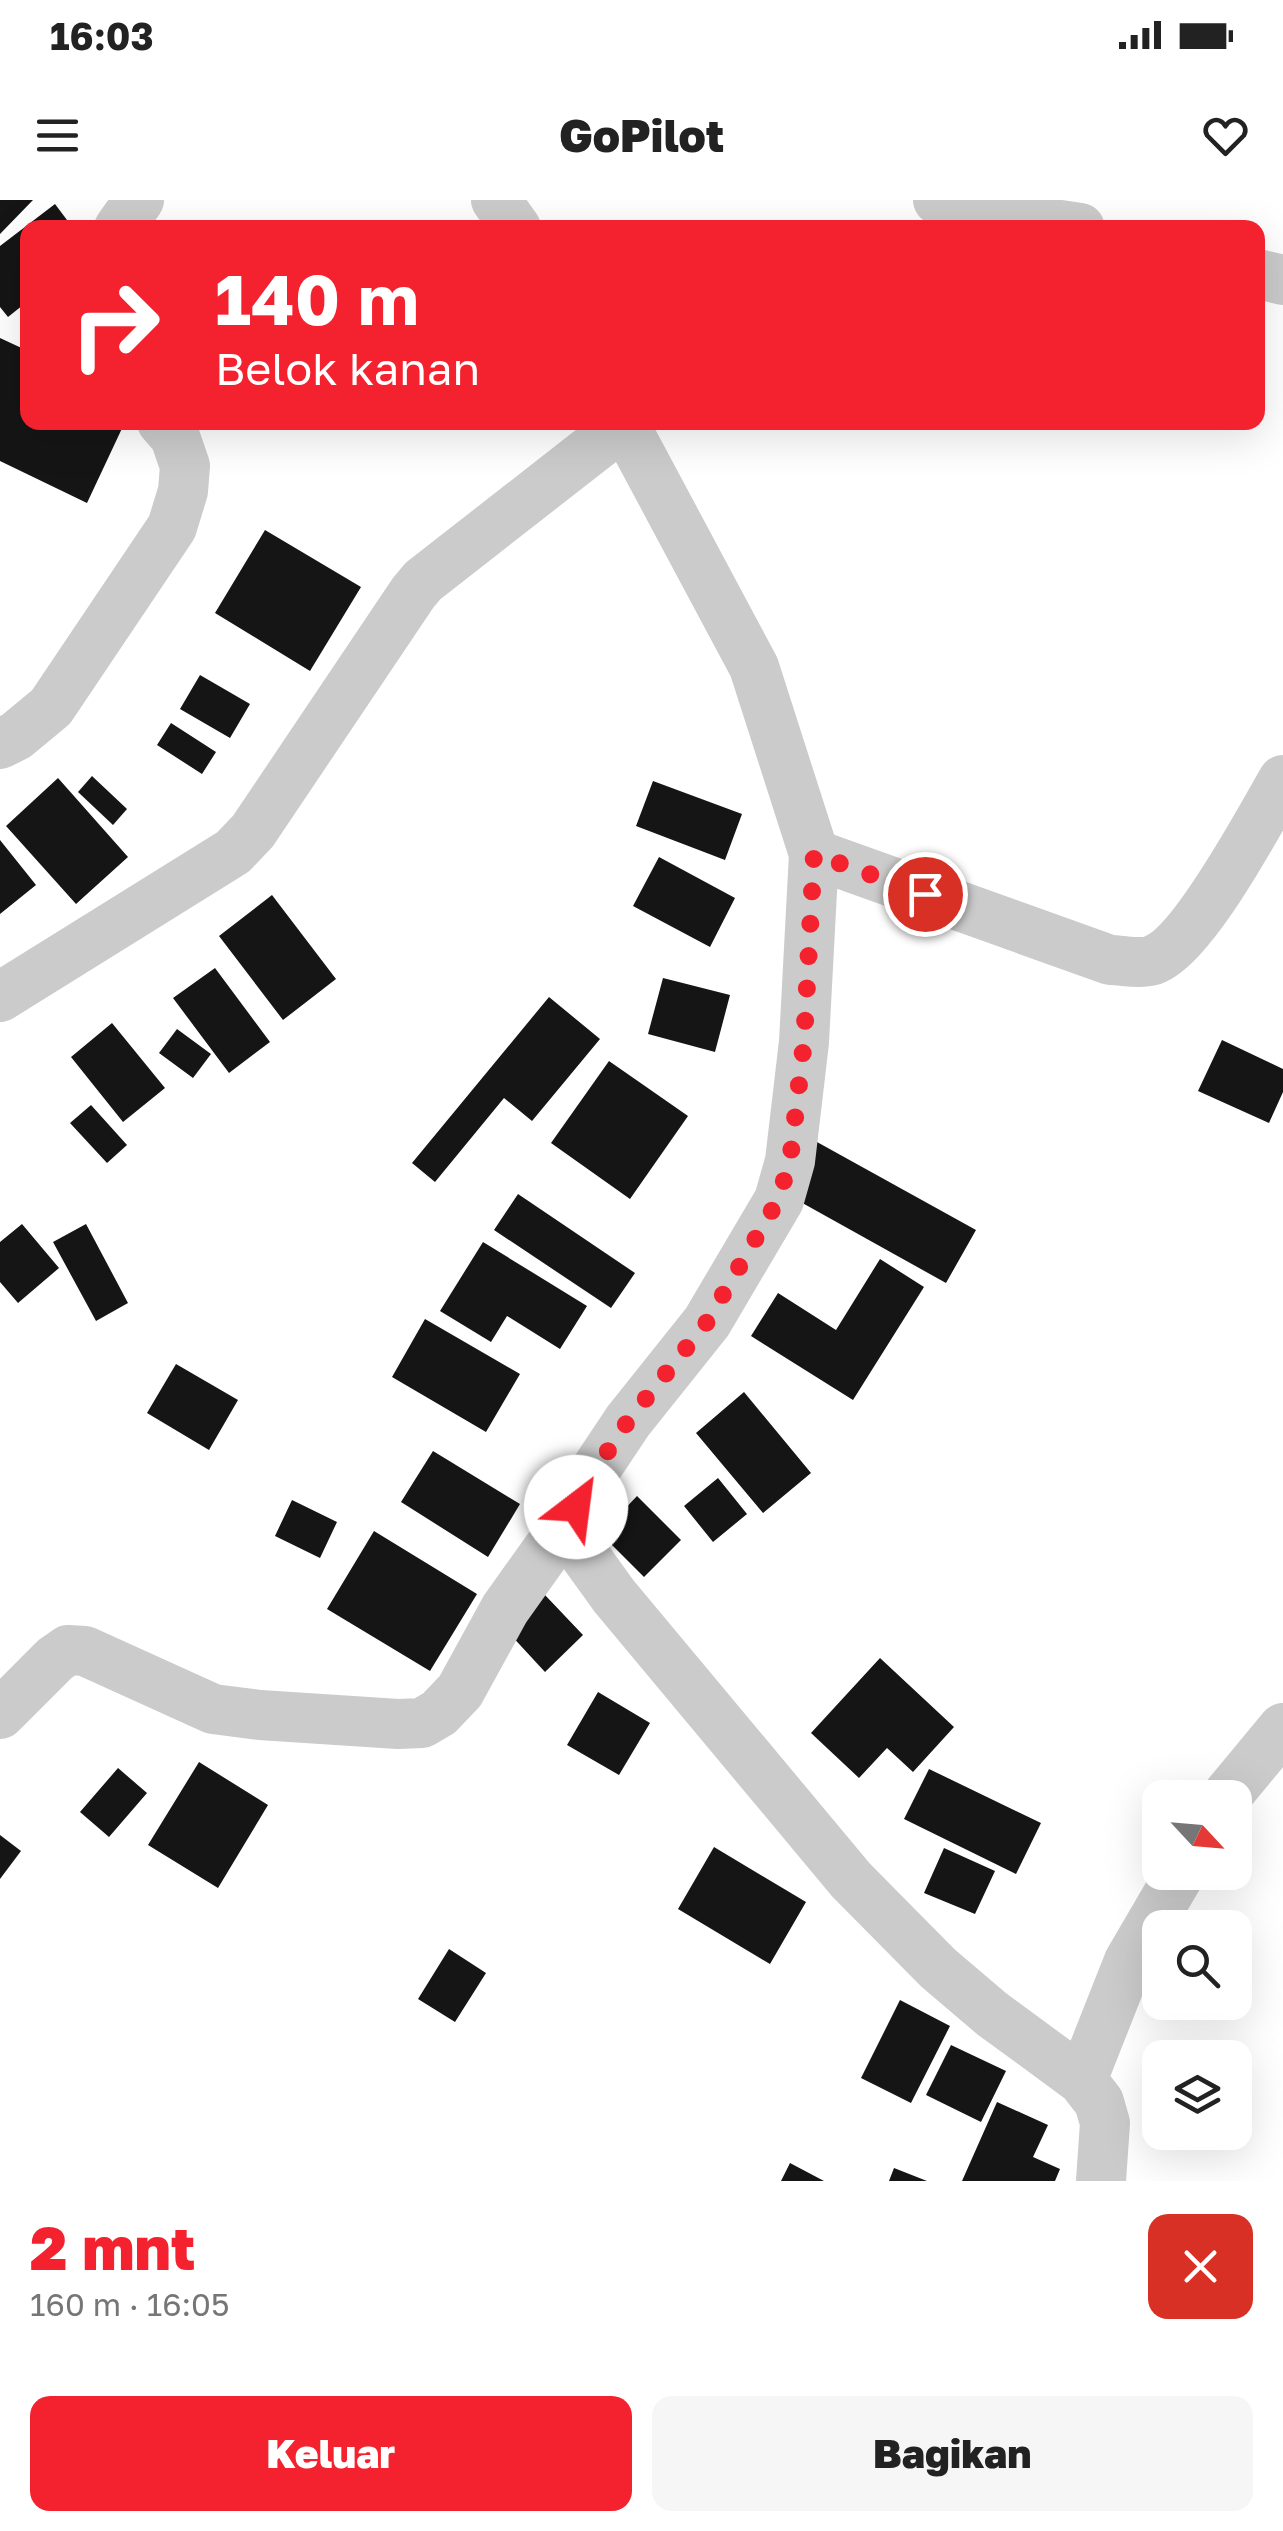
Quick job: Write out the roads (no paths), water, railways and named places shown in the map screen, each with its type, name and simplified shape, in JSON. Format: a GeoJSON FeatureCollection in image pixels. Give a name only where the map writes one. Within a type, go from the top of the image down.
{"type":"FeatureCollection","features":[{"type":"Feature","properties":{"kind":"street"},"geometry":{"type":"LineString","coordinates":[[938,200],[981,213],[1027,220]]}},
{"type":"Feature","properties":{"kind":"street"},"geometry":{"type":"LineString","coordinates":[[0,744],[16,736],[50,707],[172,527],[183,490],[185,466],[169,430]]}},
{"type":"Feature","properties":{"kind":"street"},"geometry":{"type":"LineString","coordinates":[[0,997],[233,852],[253,831],[413,592],[615,430]]}},
{"type":"Feature","properties":{"kind":"street"},"geometry":{"type":"LineString","coordinates":[[628,430],[754,667],[814,854],[804,1042],[790,1161],[778,1200],[707,1322],[628,1421],[580,1493],[573,1528],[578,1546],[614,1596],[851,1880],[938,1968],[992,2014],[1082,2080],[1099,2102],[1106,2123],[1101,2181]]}},
{"type":"Feature","properties":{"kind":"street"},"geometry":{"type":"LineString","coordinates":[[814,854],[1110,960],[1150,961],[1178,942],[1218,890],[1283,780]]}},
{"type":"Feature","properties":{"kind":"street"},"geometry":{"type":"LineString","coordinates":[[0,1714],[68,1650],[85,1651],[213,1709],[422,1724],[460,1691],[504,1609],[547,1550],[573,1528]]}},
{"type":"Feature","properties":{"kind":"street"},"geometry":{"type":"LineString","coordinates":[[1241,1780],[1283,1728]]}},
{"type":"Feature","properties":{"kind":"street"},"geometry":{"type":"LineString","coordinates":[[1082,2080],[1129,1961],[1170,1890]]}}]}
